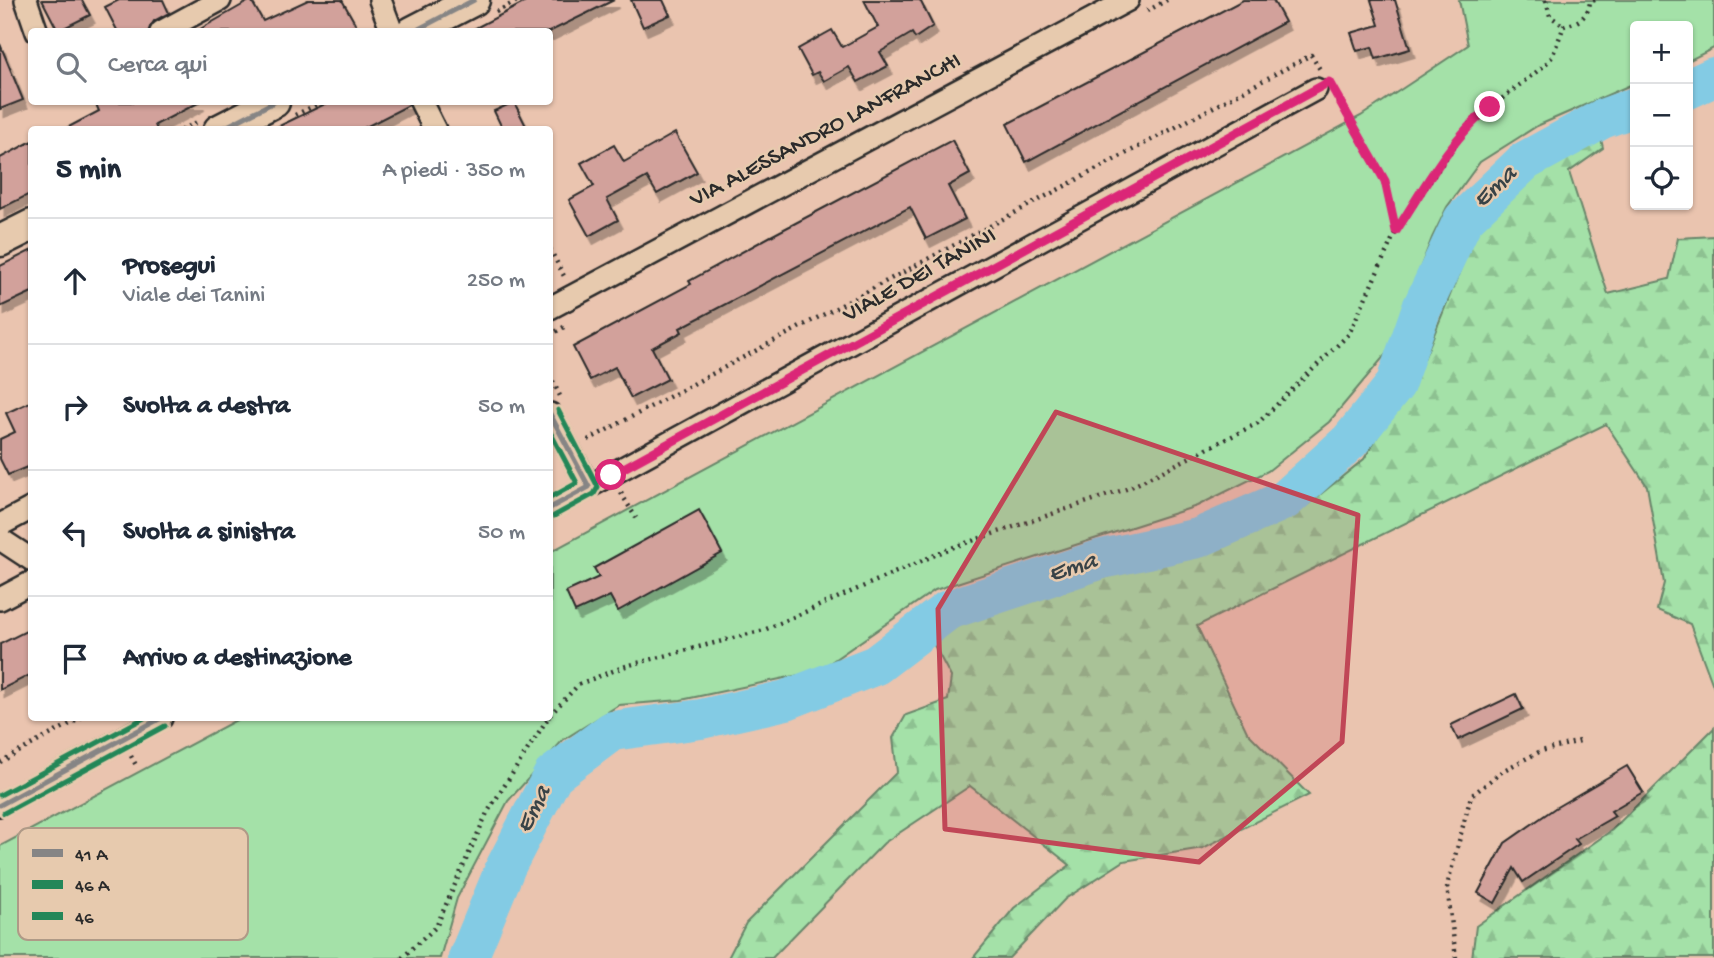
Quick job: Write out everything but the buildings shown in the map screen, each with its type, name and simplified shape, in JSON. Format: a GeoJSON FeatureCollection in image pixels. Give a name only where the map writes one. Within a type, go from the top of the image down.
{"type":"FeatureCollection","features":[{"type":"Feature","properties":{"kind":"main road"},"geometry":{"type":"LineString","coordinates":[[420,28],[474,0]]}},
{"type":"Feature","properties":{"kind":"main road"},"geometry":{"type":"LineString","coordinates":[[227,126],[268,105]]}},
{"type":"Feature","properties":{"kind":"main road"},"geometry":{"type":"LineString","coordinates":[[0,241],[28,227]]}},
{"type":"Feature","properties":{"kind":"street"},"geometry":{"type":"LineString","coordinates":[[26,0],[36,28]]}},
{"type":"Feature","properties":{"kind":"street"},"geometry":{"type":"LineString","coordinates":[[168,28],[220,0]]}},
{"type":"Feature","properties":{"kind":"street"},"geometry":{"type":"LineString","coordinates":[[380,0],[390,28]]}},
{"type":"Feature","properties":{"kind":"street","name":"VIA ALESSANDRO LANFRANCHI"},"geometry":{"type":"LineString","coordinates":[[553,306],[1128,0]]}},
{"type":"Feature","properties":{"kind":"street","name":"VIALE DEI TANINI"},"geometry":{"type":"LineString","coordinates":[[553,506],[1322,86]]}},
{"type":"Feature","properties":{"kind":"street"},"geometry":{"type":"LineString","coordinates":[[422,105],[433,126]]}},
{"type":"Feature","properties":{"kind":"street"},"geometry":{"type":"LineString","coordinates":[[558,410],[589,486]]}},
{"type":"Feature","properties":{"kind":"street"},"geometry":{"type":"LineString","coordinates":[[0,525],[28,510]]}},
{"type":"Feature","properties":{"kind":"street"},"geometry":{"type":"LineString","coordinates":[[0,539],[28,557]]}},
{"type":"Feature","properties":{"kind":"street"},"geometry":{"type":"LineString","coordinates":[[0,599],[28,584]]}},
{"type":"Feature","properties":{"kind":"street"},"geometry":{"type":"LineString","coordinates":[[0,805],[146,721]]}},
{"type":"Feature","properties":{"kind":"path"},"geometry":{"type":"LineString","coordinates":[[1546,0],[1550,16],[1564,26]]}},
{"type":"Feature","properties":{"kind":"path"},"geometry":{"type":"LineString","coordinates":[[553,713],[579,684],[626,666],[764,631],[951,548],[1129,488],[1258,423],[1349,334],[1396,231],[1469,124],[1552,57],[1564,26],[1583,18],[1591,1]]}},
{"type":"Feature","properties":{"kind":"path"},"geometry":{"type":"LineString","coordinates":[[583,439],[591,440],[1311,55],[1322,86],[1385,181],[1396,231]]}},
{"type":"Feature","properties":{"kind":"path"},"geometry":{"type":"LineString","coordinates":[[553,388],[558,410]]}},
{"type":"Feature","properties":{"kind":"path"},"geometry":{"type":"LineString","coordinates":[[0,762],[75,721]]}},
{"type":"Feature","properties":{"kind":"path"},"geometry":{"type":"LineString","coordinates":[[401,958],[436,927],[487,813],[546,721]]}},
{"type":"Feature","properties":{"kind":"path"},"geometry":{"type":"LineString","coordinates":[[1456,958],[1447,886],[1471,796],[1504,770],[1541,751],[1580,741]]}},
{"type":"Feature","properties":{"kind":"highlighted area"},"geometry":{"type":"Polygon","coordinates":[[[1056,412],[1358,515],[1342,742],[1199,862],[945,829],[938,609],[1056,412]]]}},
{"type":"Feature","properties":{"kind":"green space"},"geometry":{"type":"Polygon","coordinates":[[[1459,0],[1714,0],[1714,48],[1693,58],[1693,21],[1630,21],[1630,85],[1537,126],[1480,162],[1447,207],[1386,354],[1329,422],[1268,471],[1197,506],[935,590],[818,671],[681,700],[619,705],[563,740],[508,801],[457,898],[440,958],[0,958],[0,846],[18,836],[18,940],[248,940],[248,828],[34,828],[234,721],[553,721],[553,550],[1361,116],[1468,45],[1459,0]]]}},
{"type":"Feature","properties":{"kind":"green space"},"geometry":{"type":"Polygon","coordinates":[[[1600,134],[1603,148],[1569,172],[1608,294],[1669,279],[1678,238],[1714,236],[1714,688],[1690,624],[1657,610],[1664,583],[1647,486],[1606,424],[1197,626],[1247,732],[1309,795],[1203,848],[1124,861],[1065,899],[1009,958],[973,958],[1014,908],[1070,865],[970,786],[884,843],[772,958],[728,958],[746,923],[897,772],[893,738],[906,715],[948,700],[951,677],[934,645],[963,619],[1134,569],[1302,509],[1364,459],[1424,359],[1479,224],[1512,190],[1557,156],[1600,134]]]}},
{"type":"Feature","properties":{"kind":"green space"},"geometry":{"type":"Polygon","coordinates":[[[1714,728],[1714,958],[1472,958],[1476,926],[1612,830],[1714,728]]]}},
{"type":"Feature","properties":{"kind":"waterway","name":"Ema"},"geometry":{"type":"LineString","coordinates":[[1693,87],[1714,77]]}},
{"type":"Feature","properties":{"kind":"waterway","name":"Ema"},"geometry":{"type":"LineString","coordinates":[[468,958],[506,866],[553,775],[612,731],[701,719],[786,700],[876,665],[948,610],[1102,559],[1198,538],[1285,500],[1350,441],[1395,385],[1421,310],[1463,220],[1525,161],[1602,119],[1630,109]]}},
{"type":"Feature","properties":{"kind":"transit line"},"geometry":{"type":"LineString","coordinates":[[421,28],[474,0]]}},
{"type":"Feature","properties":{"kind":"transit line"},"geometry":{"type":"LineString","coordinates":[[228,126],[268,105]]}},
{"type":"Feature","properties":{"kind":"transit line","name":"46"},"geometry":{"type":"LineString","coordinates":[[554,516],[594,494],[598,487],[558,410]]}},
{"type":"Feature","properties":{"kind":"transit line"},"geometry":{"type":"LineString","coordinates":[[553,420],[589,487],[553,506]]}},
{"type":"Feature","properties":{"kind":"transit line"},"geometry":{"type":"LineString","coordinates":[[553,438],[577,483],[553,496]]}},
{"type":"Feature","properties":{"kind":"transit line","name":"46"},"geometry":{"type":"LineString","coordinates":[[0,795],[138,721]]}},
{"type":"Feature","properties":{"kind":"transit line"},"geometry":{"type":"LineString","coordinates":[[0,805],[155,721]]}},
{"type":"Feature","properties":{"kind":"transit line"},"geometry":{"type":"LineString","coordinates":[[4,813],[165,726]]}},
{"type":"Feature","properties":{"kind":"route"},"geometry":{"type":"LineString","coordinates":[[611,475],[1329,82],[1385,181],[1396,231],[1453,144],[1469,124],[1490,107]]}}]}
